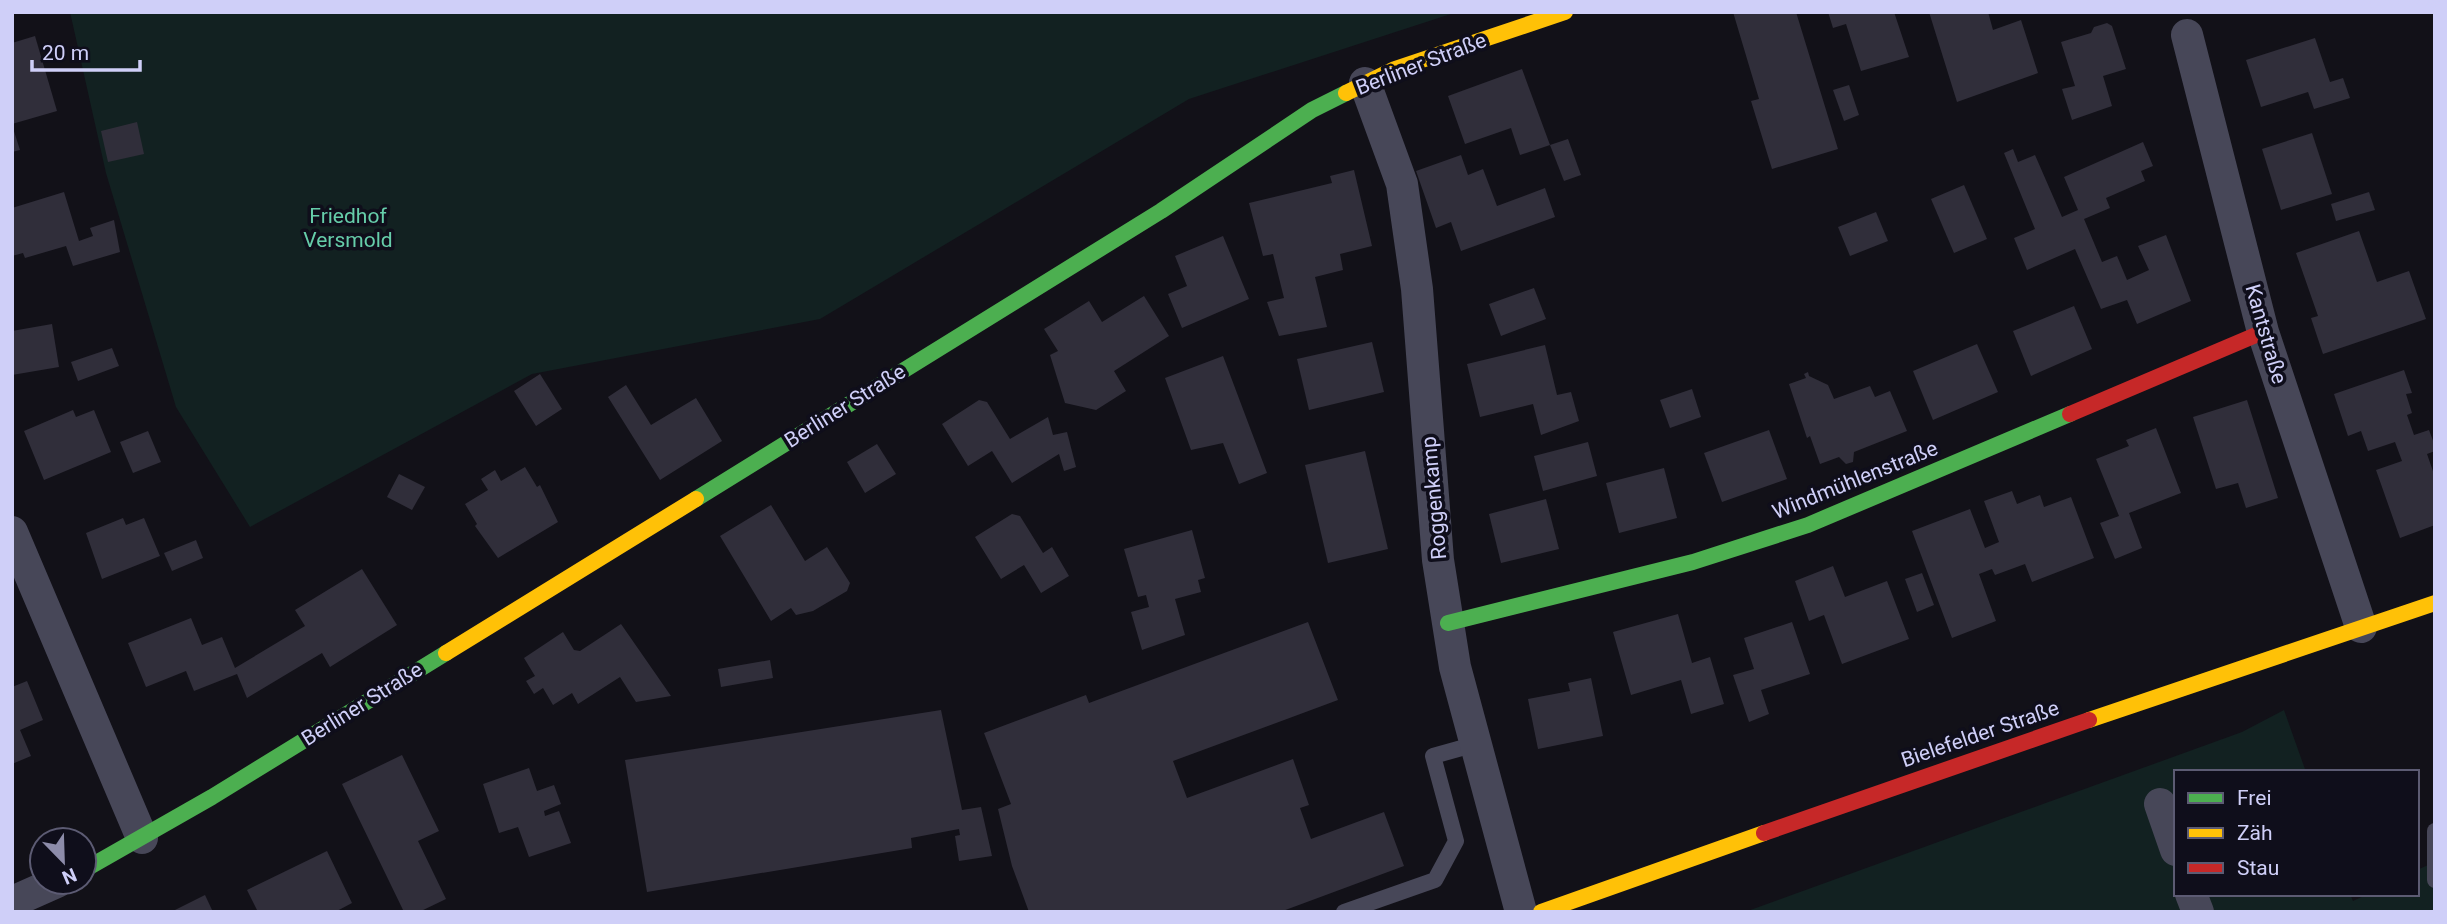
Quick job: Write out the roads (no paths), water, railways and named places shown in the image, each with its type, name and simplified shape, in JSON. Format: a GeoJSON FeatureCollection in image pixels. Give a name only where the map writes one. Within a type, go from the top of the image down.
{"type":"FeatureCollection","features":[{"type":"Feature","properties":{"kind":"street","name":"Berliner Straße"},"geometry":{"type":"LineString","coordinates":[[98,862],[142,838],[1161,211],[1312,110],[1395,69],[1565,12]]}},
{"type":"Feature","properties":{"kind":"street","name":"Kantstraße"},"geometry":{"type":"LineString","coordinates":[[2187,35],[2263,332],[2361,627]]}},
{"type":"Feature","properties":{"kind":"street","name":"Roggenkamp"},"geometry":{"type":"LineString","coordinates":[[1365,83],[1402,184],[1417,289],[1438,560],[1455,667],[1521,912]]}},
{"type":"Feature","properties":{"kind":"street","name":"Windmühlenstraße"},"geometry":{"type":"LineString","coordinates":[[1448,623],[1693,562],[1808,525],[2263,332]]}},
{"type":"Feature","properties":{"kind":"street"},"geometry":{"type":"LineString","coordinates":[[12,532],[142,838]]}},
{"type":"Feature","properties":{"kind":"street","name":"Bielefelder Straße"},"geometry":{"type":"LineString","coordinates":[[1541,912],[1910,780],[2435,603]]}},
{"type":"Feature","properties":{"kind":"street"},"geometry":{"type":"LineString","coordinates":[[2160,804],[2174,844]]}},
{"type":"Feature","properties":{"kind":"street"},"geometry":{"type":"LineString","coordinates":[[12,902],[28,895]]}},
{"type":"Feature","properties":{"kind":"lane"},"geometry":{"type":"LineString","coordinates":[[1344,912],[1435,880],[1457,841],[1433,757],[1476,744]]}},
{"type":"Feature","properties":{"kind":"lane"},"geometry":{"type":"LineString","coordinates":[[2435,831],[2435,880]]}},
{"type":"Feature","properties":{"kind":"park label","name":"Friedhof Versmold"},"geometry":{"type":"Point","coordinates":[348,228]}}]}
